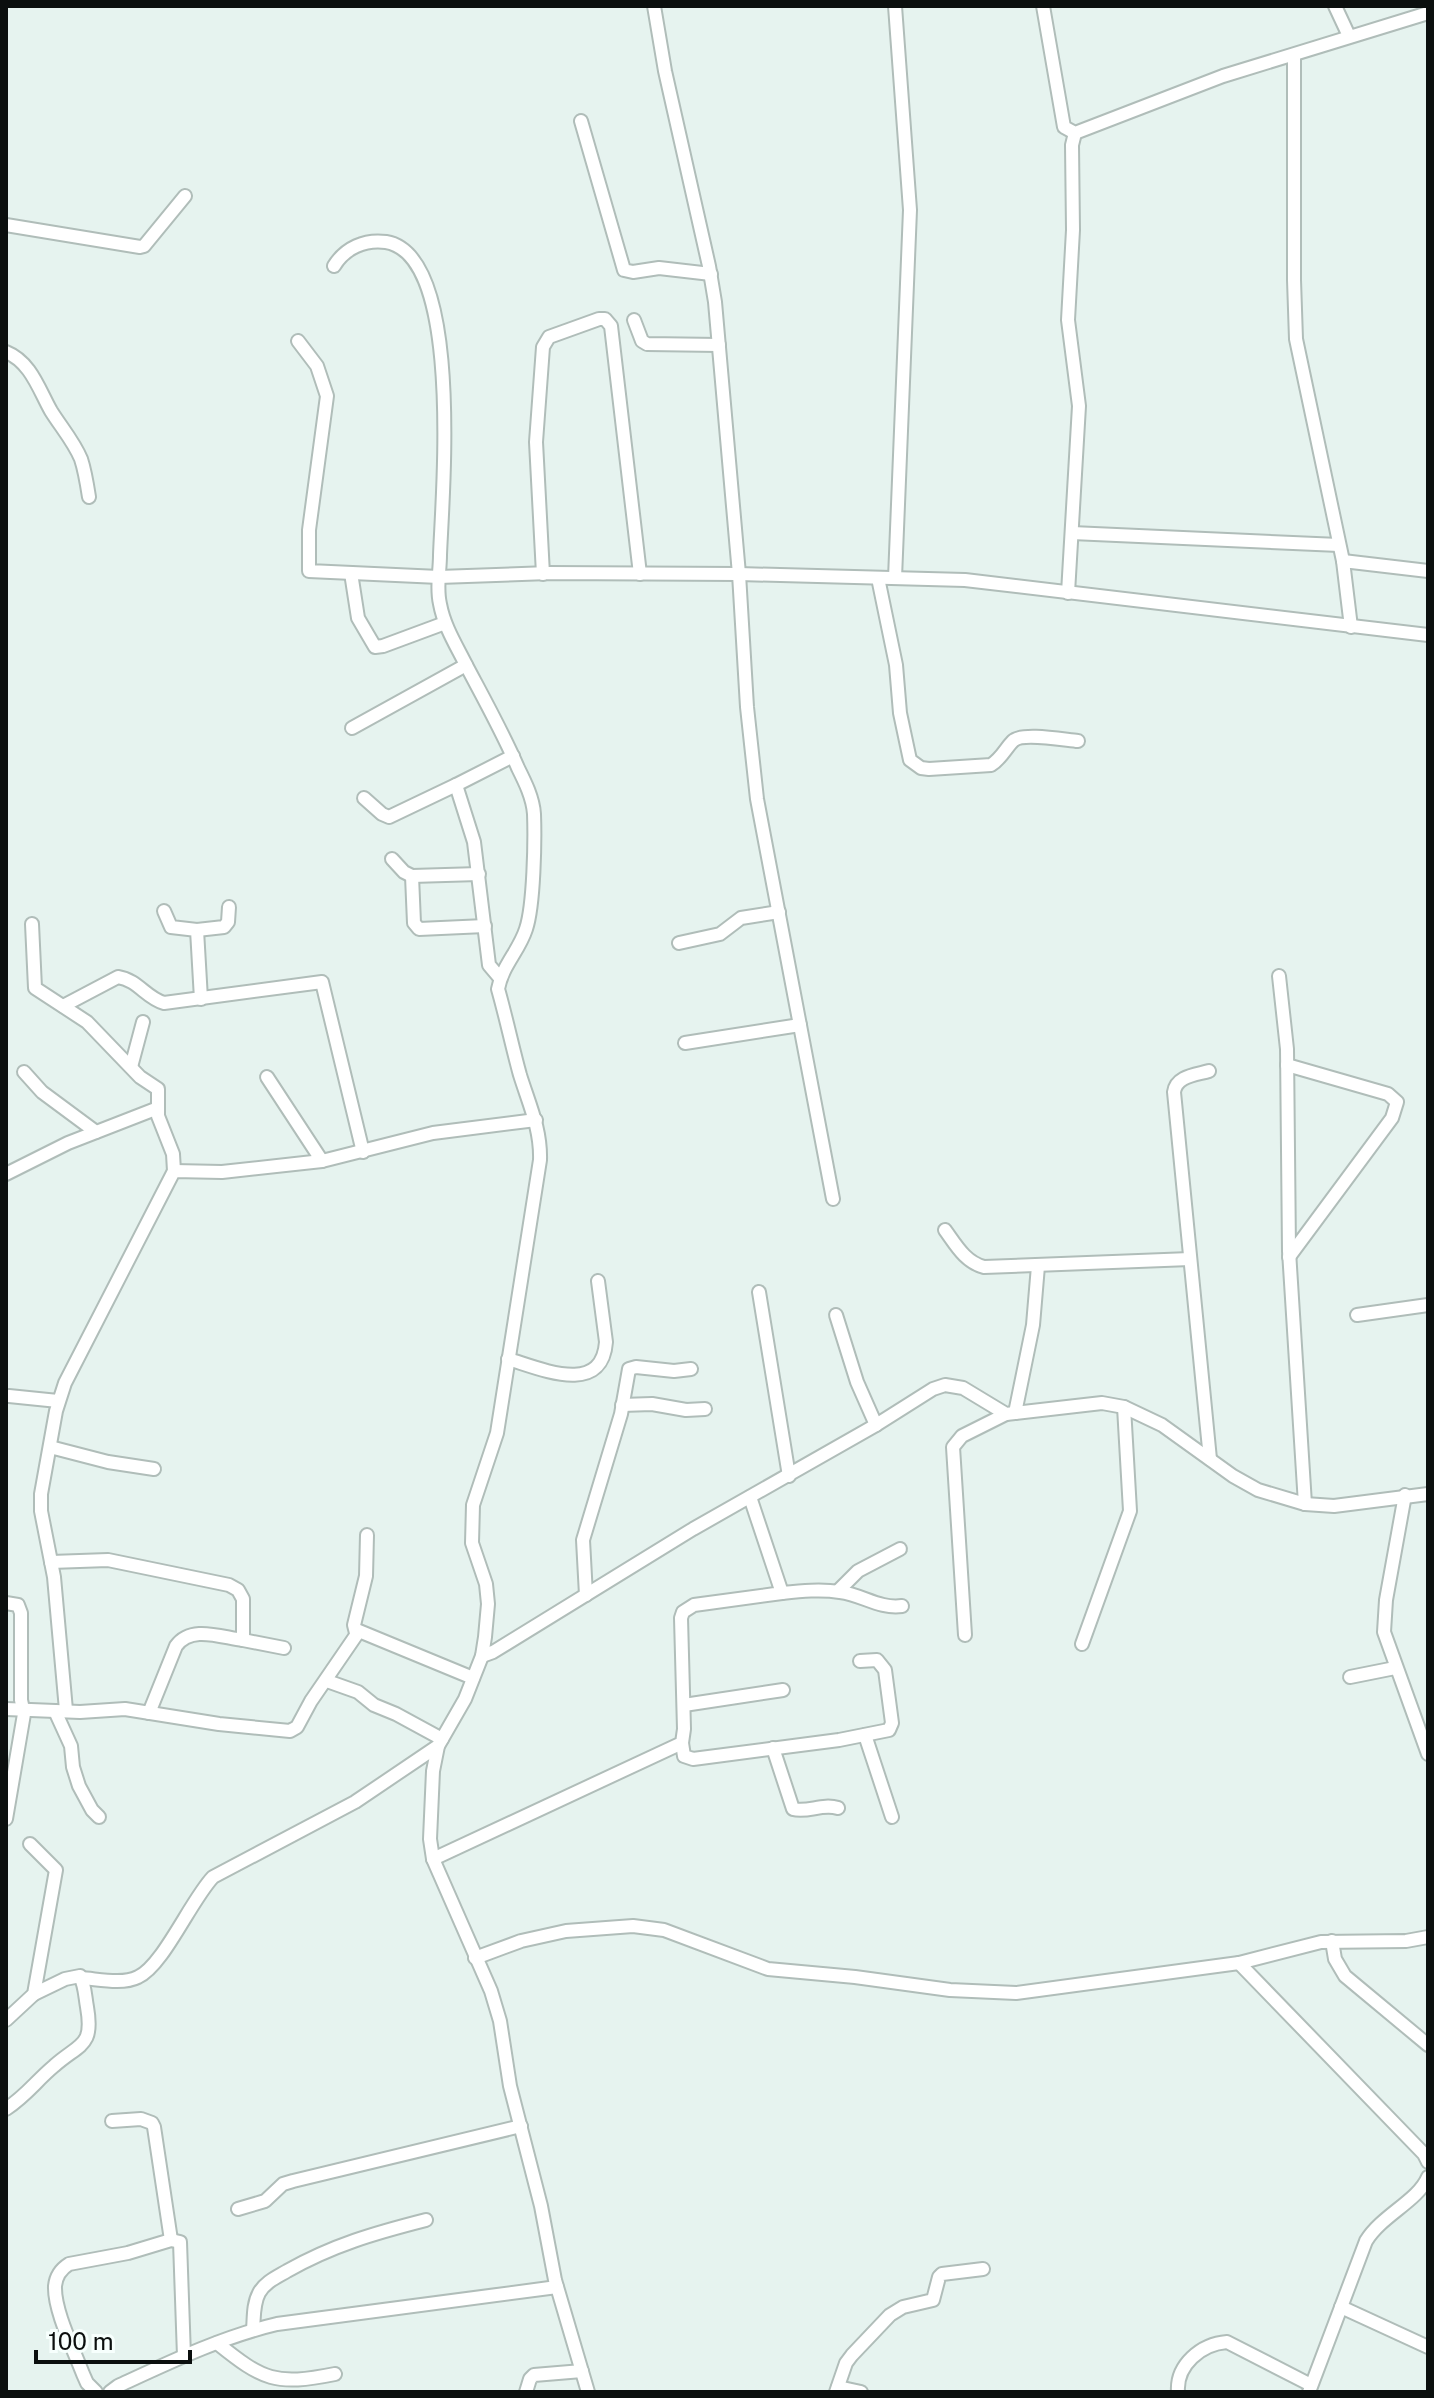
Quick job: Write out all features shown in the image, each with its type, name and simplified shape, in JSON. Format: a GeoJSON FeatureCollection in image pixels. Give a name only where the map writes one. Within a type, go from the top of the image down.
{"type":"FeatureCollection","features":[{"type":"Feature","properties":{"kind":"street"},"geometry":{"type":"LineString","coordinates":[[654,6],[665,71],[711,274],[755,783],[833,1199]]}},
{"type":"Feature","properties":{"kind":"street"},"geometry":{"type":"LineString","coordinates":[[895,6],[910,210],[895,578]]}},
{"type":"Feature","properties":{"kind":"street"},"geometry":{"type":"LineString","coordinates":[[1043,6],[1064,127],[1075,133],[1223,76],[1428,13]]}},
{"type":"Feature","properties":{"kind":"street"},"geometry":{"type":"LineString","coordinates":[[1335,6],[1349,36]]}},
{"type":"Feature","properties":{"kind":"street"},"geometry":{"type":"LineString","coordinates":[[1294,56],[1296,339],[1343,561],[1351,627]]}},
{"type":"Feature","properties":{"kind":"street"},"geometry":{"type":"LineString","coordinates":[[581,121],[624,270],[633,272],[659,268],[711,274]]}},
{"type":"Feature","properties":{"kind":"street"},"geometry":{"type":"LineString","coordinates":[[1068,593],[1079,406],[1068,320],[1075,133]]}},
{"type":"Feature","properties":{"kind":"street"},"geometry":{"type":"LineString","coordinates":[[6,225],[140,247],[185,196]]}},
{"type":"Feature","properties":{"kind":"street"},"geometry":{"type":"LineString","coordinates":[[334,266],[340,256],[351,248],[380,241],[392,243],[407,252],[419,267],[427,287],[439,338],[444,382],[439,599],[445,623],[513,756],[534,811],[527,927],[500,978],[498,989],[536,1120],[541,1144],[540,1160],[497,1433],[476,1495],[471,1524],[472,1543],[486,1584],[488,1604],[482,1656],[465,1699],[440,1743],[433,1771],[433,1859],[491,1991],[500,2021],[510,2086],[541,2206],[557,2287],[588,2392]]}},
{"type":"Feature","properties":{"kind":"street"},"geometry":{"type":"LineString","coordinates":[[543,574],[536,442],[543,347],[549,337],[599,319],[605,319],[611,326],[640,574]]}},
{"type":"Feature","properties":{"kind":"street"},"geometry":{"type":"LineString","coordinates":[[634,320],[642,341],[647,344],[719,345]]}},
{"type":"Feature","properties":{"kind":"street"},"geometry":{"type":"LineString","coordinates":[[298,341],[317,366],[327,396],[309,530],[309,571],[439,577],[739,574],[965,580],[1428,635]]}},
{"type":"Feature","properties":{"kind":"street"},"geometry":{"type":"LineString","coordinates":[[6,352],[17,357],[35,380],[50,410],[77,449],[86,475],[89,497]]}},
{"type":"Feature","properties":{"kind":"street"},"geometry":{"type":"LineString","coordinates":[[1072,533],[1339,545]]}},
{"type":"Feature","properties":{"kind":"street"},"geometry":{"type":"LineString","coordinates":[[1343,561],[1428,571]]}},
{"type":"Feature","properties":{"kind":"street"},"geometry":{"type":"LineString","coordinates":[[351,573],[358,618],[375,647],[445,623]]}},
{"type":"Feature","properties":{"kind":"street"},"geometry":{"type":"LineString","coordinates":[[878,578],[896,665],[907,752],[915,765],[929,769],[981,768],[1000,760],[1013,741],[1022,736],[1078,741]]}},
{"type":"Feature","properties":{"kind":"street"},"geometry":{"type":"LineString","coordinates":[[352,728],[466,665]]}},
{"type":"Feature","properties":{"kind":"street"},"geometry":{"type":"LineString","coordinates":[[364,798],[389,817],[513,756]]}},
{"type":"Feature","properties":{"kind":"street"},"geometry":{"type":"LineString","coordinates":[[456,785],[474,842],[489,965],[500,978]]}},
{"type":"Feature","properties":{"kind":"street"},"geometry":{"type":"LineString","coordinates":[[392,859],[412,876],[479,874]]}},
{"type":"Feature","properties":{"kind":"street"},"geometry":{"type":"LineString","coordinates":[[412,876],[414,923],[419,929],[485,926]]}},
{"type":"Feature","properties":{"kind":"street"},"geometry":{"type":"LineString","coordinates":[[164,911],[171,927],[197,930],[224,927],[228,922],[229,907]]}},
{"type":"Feature","properties":{"kind":"street"},"geometry":{"type":"LineString","coordinates":[[679,943],[720,934],[741,918],[779,912]]}},
{"type":"Feature","properties":{"kind":"street"},"geometry":{"type":"LineString","coordinates":[[32,924],[35,988],[87,1022],[140,1077],[158,1089],[158,1116],[173,1154],[174,1171],[58,1401],[41,1511],[51,1562],[60,1710],[79,1786],[99,1817]]}},
{"type":"Feature","properties":{"kind":"street"},"geometry":{"type":"LineString","coordinates":[[197,930],[201,999]]}},
{"type":"Feature","properties":{"kind":"street"},"geometry":{"type":"LineString","coordinates":[[1279,976],[1287,1065],[1289,1257],[1305,1504]]}},
{"type":"Feature","properties":{"kind":"street"},"geometry":{"type":"LineString","coordinates":[[63,1006],[118,977],[135,982],[158,1001],[201,999],[322,982],[363,1152]]}},
{"type":"Feature","properties":{"kind":"street"},"geometry":{"type":"LineString","coordinates":[[131,1067],[143,1022]]}},
{"type":"Feature","properties":{"kind":"street"},"geometry":{"type":"LineString","coordinates":[[685,1043],[800,1025]]}},
{"type":"Feature","properties":{"kind":"street"},"geometry":{"type":"LineString","coordinates":[[1287,1065],[1388,1094],[1397,1102],[1392,1118],[1289,1257]]}},
{"type":"Feature","properties":{"kind":"street"},"geometry":{"type":"LineString","coordinates":[[1209,1071],[1182,1079],[1174,1086],[1174,1092],[1210,1459]]}},
{"type":"Feature","properties":{"kind":"street"},"geometry":{"type":"LineString","coordinates":[[24,1072],[42,1092],[96,1132]]}},
{"type":"Feature","properties":{"kind":"street"},"geometry":{"type":"LineString","coordinates":[[267,1077],[322,1161]]}},
{"type":"Feature","properties":{"kind":"street"},"geometry":{"type":"LineString","coordinates":[[6,1174],[96,1132],[158,1108]]}},
{"type":"Feature","properties":{"kind":"street"},"geometry":{"type":"LineString","coordinates":[[174,1171],[222,1172],[322,1161],[433,1133],[536,1120]]}},
{"type":"Feature","properties":{"kind":"street"},"geometry":{"type":"LineString","coordinates":[[945,1230],[974,1264],[994,1268],[1190,1259]]}},
{"type":"Feature","properties":{"kind":"street"},"geometry":{"type":"LineString","coordinates":[[1010,1413],[1033,1325],[1038,1266]]}},
{"type":"Feature","properties":{"kind":"street"},"geometry":{"type":"LineString","coordinates":[[508,1359],[572,1376],[584,1374],[598,1363],[603,1358],[606,1342],[598,1281]]}},
{"type":"Feature","properties":{"kind":"street"},"geometry":{"type":"LineString","coordinates":[[759,1292],[789,1476]]}},
{"type":"Feature","properties":{"kind":"street"},"geometry":{"type":"LineString","coordinates":[[1357,1315],[1428,1305]]}},
{"type":"Feature","properties":{"kind":"street"},"geometry":{"type":"LineString","coordinates":[[836,1315],[857,1382],[876,1425]]}},
{"type":"Feature","properties":{"kind":"street"},"geometry":{"type":"LineString","coordinates":[[586,1595],[583,1540],[622,1405],[628,1373],[633,1367],[674,1371],[691,1369]]}},
{"type":"Feature","properties":{"kind":"street"},"geometry":{"type":"LineString","coordinates":[[482,1656],[933,1389],[945,1385],[963,1388],[1010,1413]]}},
{"type":"Feature","properties":{"kind":"street"},"geometry":{"type":"LineString","coordinates":[[9,1396],[58,1401]]}},
{"type":"Feature","properties":{"kind":"street"},"geometry":{"type":"LineString","coordinates":[[965,1635],[953,1447],[962,1436],[1010,1413],[1102,1403],[1124,1407],[1162,1425],[1258,1490],[1305,1504],[1334,1506],[1428,1494]]}},
{"type":"Feature","properties":{"kind":"street"},"geometry":{"type":"LineString","coordinates":[[622,1405],[652,1404],[686,1410],[705,1409]]}},
{"type":"Feature","properties":{"kind":"street"},"geometry":{"type":"LineString","coordinates":[[1082,1644],[1130,1511],[1124,1407]]}},
{"type":"Feature","properties":{"kind":"street"},"geometry":{"type":"LineString","coordinates":[[50,1447],[108,1462],[154,1469]]}},
{"type":"Feature","properties":{"kind":"street"},"geometry":{"type":"LineString","coordinates":[[1405,1495],[1384,1616],[1384,1632],[1428,1754]]}},
{"type":"Feature","properties":{"kind":"street"},"geometry":{"type":"LineString","coordinates":[[750,1497],[782,1593]]}},
{"type":"Feature","properties":{"kind":"street"},"geometry":{"type":"LineString","coordinates":[[356,1633],[354,1625],[366,1576],[367,1535]]}},
{"type":"Feature","properties":{"kind":"street"},"geometry":{"type":"LineString","coordinates":[[838,1591],[858,1571],[900,1549]]}},
{"type":"Feature","properties":{"kind":"street"},"geometry":{"type":"LineString","coordinates":[[51,1562],[108,1560],[235,1587],[243,1599],[243,1640]]}},
{"type":"Feature","properties":{"kind":"street"},"geometry":{"type":"LineString","coordinates":[[860,1661],[877,1660],[882,1664],[892,1723],[889,1730],[689,1759],[684,1756],[683,1612],[694,1605],[782,1593],[838,1591],[860,1596],[883,1607],[902,1606]]}},
{"type":"Feature","properties":{"kind":"street"},"geometry":{"type":"LineString","coordinates":[[6,1603],[18,1605],[21,1613],[21,1700],[24,1710],[6,1819]]}},
{"type":"Feature","properties":{"kind":"street"},"geometry":{"type":"LineString","coordinates":[[6,1709],[125,1709],[290,1731],[297,1727],[356,1633],[363,1631],[473,1678]]}},
{"type":"Feature","properties":{"kind":"street"},"geometry":{"type":"LineString","coordinates":[[149,1713],[182,1637],[197,1633],[284,1648]]}},
{"type":"Feature","properties":{"kind":"street"},"geometry":{"type":"LineString","coordinates":[[1350,1677],[1395,1668]]}},
{"type":"Feature","properties":{"kind":"street"},"geometry":{"type":"LineString","coordinates":[[327,1681],[358,1692],[374,1705],[440,1743]]}},
{"type":"Feature","properties":{"kind":"street"},"geometry":{"type":"LineString","coordinates":[[684,1705],[783,1690]]}},
{"type":"Feature","properties":{"kind":"street"},"geometry":{"type":"LineString","coordinates":[[865,1735],[892,1817]]}},
{"type":"Feature","properties":{"kind":"street"},"geometry":{"type":"LineString","coordinates":[[6,2020],[34,1994],[65,1979],[77,1976],[122,1980],[137,1978],[155,1962],[213,1877],[355,1802],[440,1743]]}},
{"type":"Feature","properties":{"kind":"street"},"geometry":{"type":"LineString","coordinates":[[433,1859],[682,1743]]}},
{"type":"Feature","properties":{"kind":"street"},"geometry":{"type":"LineString","coordinates":[[773,1748],[793,1809],[801,1811],[826,1805],[838,1808]]}},
{"type":"Feature","properties":{"kind":"street"},"geometry":{"type":"LineString","coordinates":[[30,1844],[56,1870],[34,1994]]}},
{"type":"Feature","properties":{"kind":"street"},"geometry":{"type":"LineString","coordinates":[[475,1958],[521,1941],[566,1931],[633,1926],[664,1930],[768,1969],[950,1990],[1016,1993],[1239,1963],[1332,1941],[1406,1941],[1428,1937]]}},
{"type":"Feature","properties":{"kind":"street"},"geometry":{"type":"LineString","coordinates":[[1332,1941],[1335,1959],[1345,1976],[1428,2045]]}},
{"type":"Feature","properties":{"kind":"street"},"geometry":{"type":"LineString","coordinates":[[1239,1963],[1424,2154],[1428,2162]]}},
{"type":"Feature","properties":{"kind":"street"},"geometry":{"type":"LineString","coordinates":[[6,2109],[24,2097],[54,2066],[86,2041],[90,2027],[81,1978]]}},
{"type":"Feature","properties":{"kind":"street"},"geometry":{"type":"LineString","coordinates":[[112,2121],[141,2119],[154,2127],[171,2240]]}},
{"type":"Feature","properties":{"kind":"street"},"geometry":{"type":"LineString","coordinates":[[238,2209],[265,2201],[283,2184],[293,2181],[521,2126]]}},
{"type":"Feature","properties":{"kind":"street"},"geometry":{"type":"LineString","coordinates":[[1178,2392],[1177,2382],[1182,2369],[1193,2356],[1204,2348],[1227,2342],[1310,2389],[1366,2241],[1375,2228],[1416,2194],[1428,2177]]}},
{"type":"Feature","properties":{"kind":"street"},"geometry":{"type":"LineString","coordinates":[[253,2330],[256,2301],[271,2280],[317,2254],[349,2241],[426,2220]]}},
{"type":"Feature","properties":{"kind":"street"},"geometry":{"type":"LineString","coordinates":[[96,2392],[87,2383],[62,2317],[55,2285],[57,2276],[69,2264],[176,2240],[182,2247],[181,2334],[184,2356]]}},
{"type":"Feature","properties":{"kind":"street"},"geometry":{"type":"LineString","coordinates":[[861,2392],[837,2390],[852,2355],[896,2310],[933,2300],[942,2274],[983,2269]]}},
{"type":"Feature","properties":{"kind":"street"},"geometry":{"type":"LineString","coordinates":[[110,2392],[184,2356],[277,2324],[557,2287]]}},
{"type":"Feature","properties":{"kind":"street"},"geometry":{"type":"LineString","coordinates":[[1341,2307],[1428,2347]]}},
{"type":"Feature","properties":{"kind":"street"},"geometry":{"type":"LineString","coordinates":[[217,2343],[258,2374],[272,2378],[290,2381],[335,2374]]}},
{"type":"Feature","properties":{"kind":"street"},"geometry":{"type":"LineString","coordinates":[[526,2392],[534,2375],[582,2371]]}}]}
